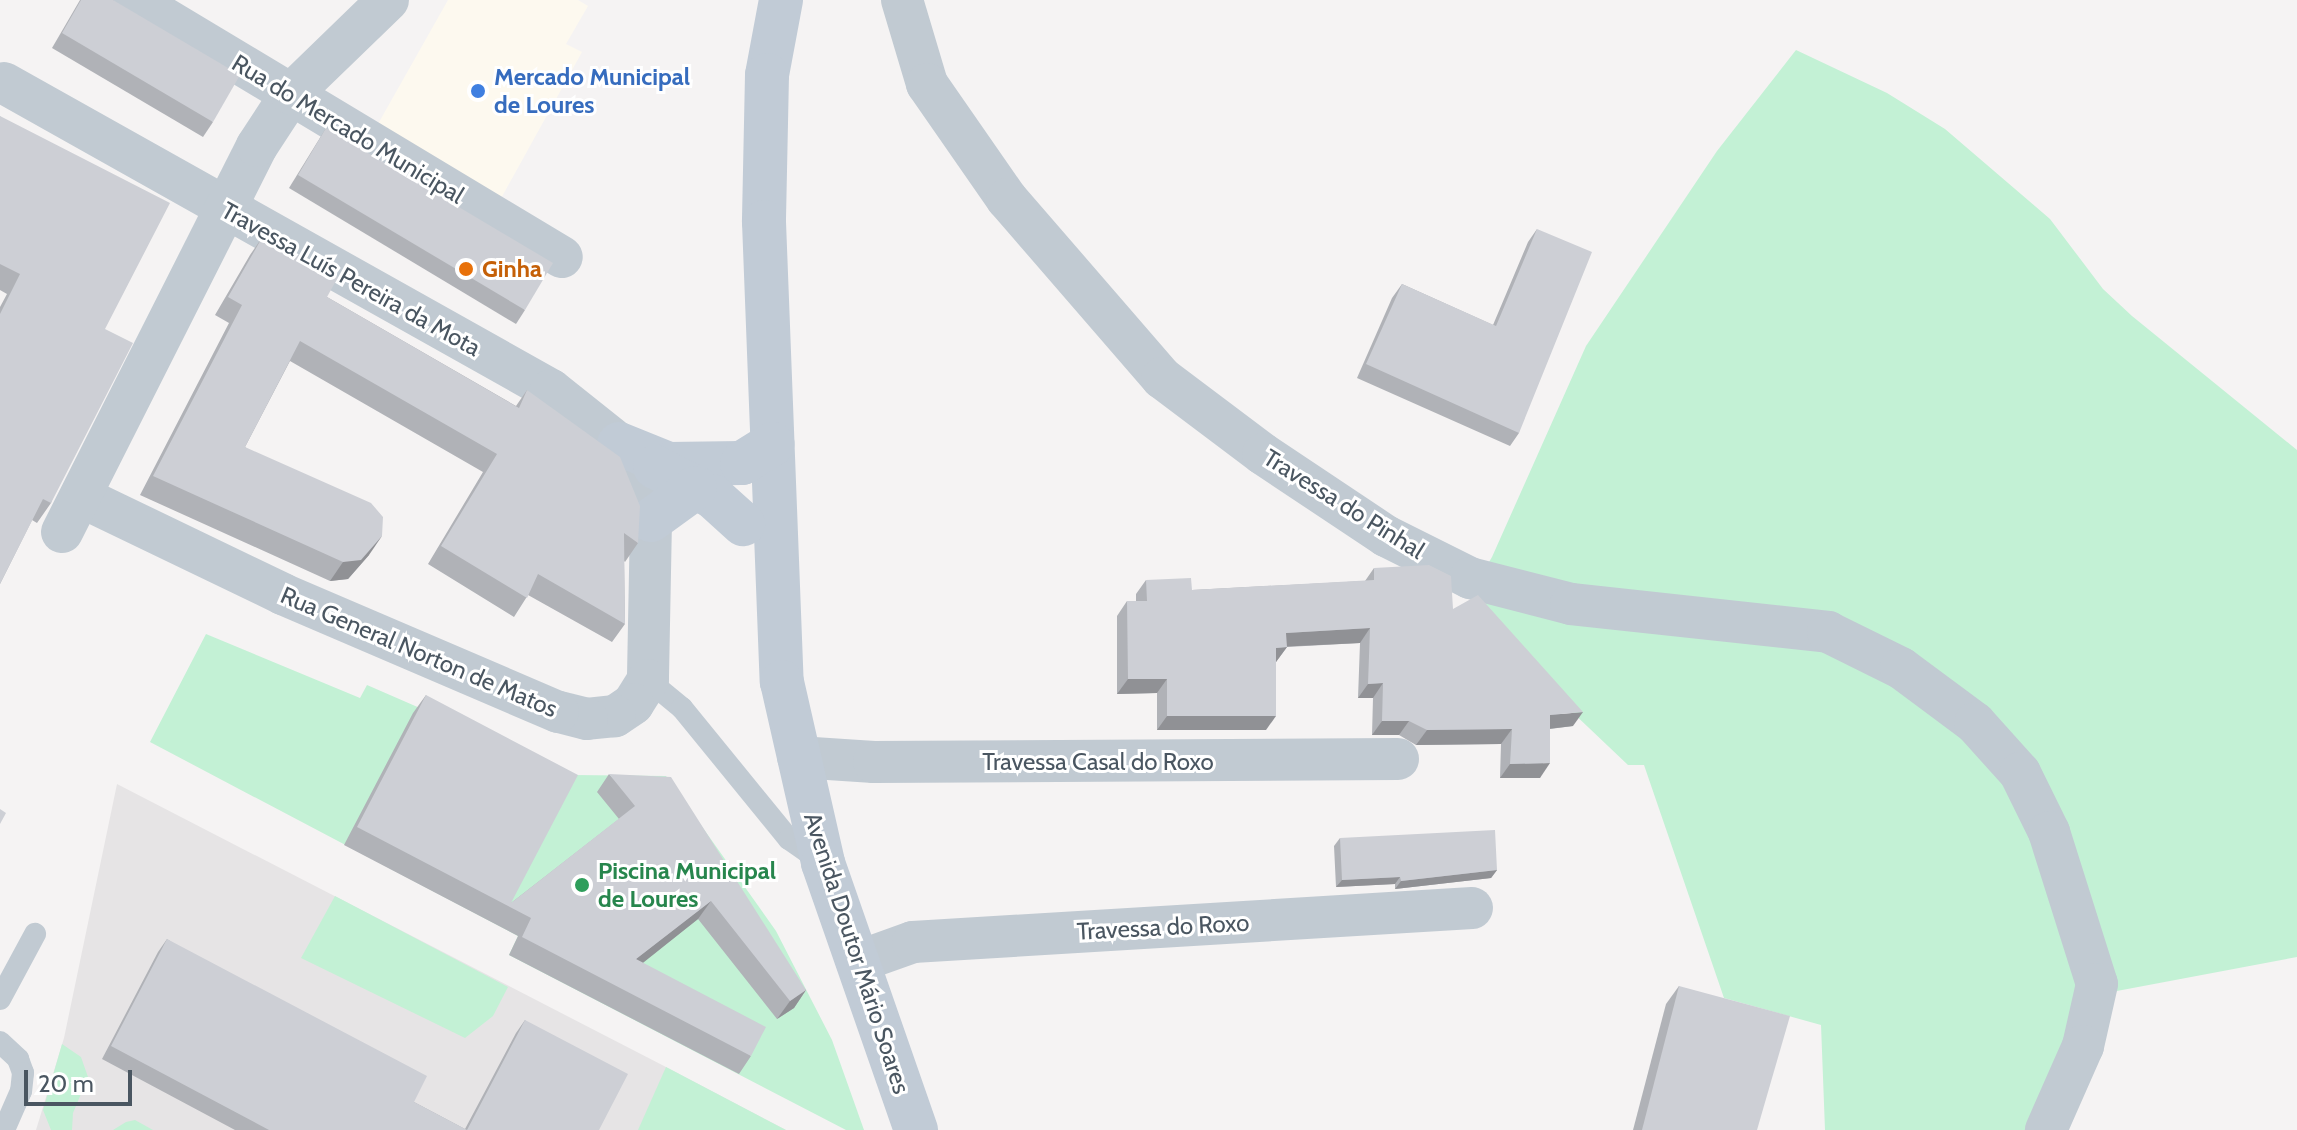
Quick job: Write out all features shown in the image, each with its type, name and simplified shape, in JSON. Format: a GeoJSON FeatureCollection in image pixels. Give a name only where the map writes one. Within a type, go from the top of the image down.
{"type":"FeatureCollection","features":[{"type":"Feature","properties":{"kind":"street","name":"Rua do Mercado Municipal"},"geometry":{"type":"LineString","coordinates":[[134,0],[562,257]]}},
{"type":"Feature","properties":{"kind":"street"},"geometry":{"type":"LineString","coordinates":[[226,209],[257,146],[291,94],[388,0]]}},
{"type":"Feature","properties":{"kind":"street","name":"Travessa do Pinhal"},"geometry":{"type":"LineString","coordinates":[[902,0],[916,55],[936,97],[1007,199],[1162,378],[1386,536],[1470,578],[1571,604],[1828,632],[1901,668],[1975,723],[2020,773],[2049,832],[2097,984],[2083,1046],[2046,1130]]}},
{"type":"Feature","properties":{"kind":"street","name":"Avenida Doutor Mário Soares"},"geometry":{"type":"LineString","coordinates":[[767,8],[757,454],[782,682],[823,863],[916,1130]]}},
{"type":"Feature","properties":{"kind":"street","name":"Travessa Luís Pereira da Mota"},"geometry":{"type":"LineString","coordinates":[[4,83],[551,390],[619,444],[651,520]]}},
{"type":"Feature","properties":{"kind":"street","name":"Rua General Norton de Matos"},"geometry":{"type":"LineString","coordinates":[[226,209],[72,514],[283,594],[558,712],[587,719],[615,716],[633,704],[648,680]]}},
{"type":"Feature","properties":{"kind":"street"},"geometry":{"type":"LineString","coordinates":[[619,444],[669,464],[757,454]]}},
{"type":"Feature","properties":{"kind":"street"},"geometry":{"type":"LineString","coordinates":[[619,444],[712,496],[743,524]]}},
{"type":"Feature","properties":{"kind":"street","name":"Avenida Doutor Mário Soares"},"geometry":{"type":"LineString","coordinates":[[757,454],[743,524],[750,599],[782,682]]}},
{"type":"Feature","properties":{"kind":"street"},"geometry":{"type":"LineString","coordinates":[[648,680],[651,520],[695,488]]}},
{"type":"Feature","properties":{"kind":"street","name":"Travessa Casal do Roxo"},"geometry":{"type":"LineString","coordinates":[[798,757],[874,762],[1398,759]]}},
{"type":"Feature","properties":{"kind":"street","name":"Travessa do Roxo"},"geometry":{"type":"LineString","coordinates":[[857,962],[913,942],[1472,908]]}},
{"type":"Feature","properties":{"kind":"lane"},"geometry":{"type":"LineString","coordinates":[[648,680],[682,708],[789,839],[823,863]]}},
{"type":"Feature","properties":{"kind":"lane"},"geometry":{"type":"LineString","coordinates":[[0,999],[35,934]]}},
{"type":"Feature","properties":{"kind":"lane"},"geometry":{"type":"LineString","coordinates":[[0,1042],[18,1059],[23,1073],[21,1091],[4,1130]]}},
{"type":"Feature","properties":{"kind":"shaded area","name":"Mercado Municipal de Loures"},"geometry":{"type":"Polygon","coordinates":[[[448,0],[578,0],[588,6],[566,44],[582,52],[499,202],[374,131],[448,0]]]}},
{"type":"Feature","properties":{"kind":"shaded area"},"geometry":{"type":"Polygon","coordinates":[[[117,784],[786,1130],[36,1130],[64,1038],[117,784]]]}},
{"type":"Feature","properties":{"kind":"green space"},"geometry":{"type":"Polygon","coordinates":[[[1796,50],[1887,93],[1945,129],[2050,219],[2103,289],[2132,316],[2297,450],[2297,957],[2085,997],[2029,1130],[1825,1130],[1821,1025],[1724,998],[1644,765],[1628,765],[1509,652],[1471,593],[1492,557],[1586,346],[1717,151],[1796,50]]]}},
{"type":"Feature","properties":{"kind":"green space","name":"Piscina Municipal de Loures"},"geometry":{"type":"Polygon","coordinates":[[[206,634],[360,698],[367,685],[574,775],[666,776],[776,931],[832,1040],[864,1130],[846,1130],[509,955],[518,936],[150,742],[206,634]]]}},
{"type":"Feature","properties":{"kind":"green space"},"geometry":{"type":"Polygon","coordinates":[[[335,896],[508,987],[493,1016],[465,1038],[301,958],[335,896]]]}},
{"type":"Feature","properties":{"kind":"green space"},"geometry":{"type":"Polygon","coordinates":[[[62,1044],[81,1057],[88,1077],[73,1113],[72,1130],[51,1130],[43,1110],[62,1044]]]}},
{"type":"Feature","properties":{"kind":"green space"},"geometry":{"type":"Polygon","coordinates":[[[666,1067],[786,1130],[638,1130],[666,1067]]]}},
{"type":"Feature","properties":{"kind":"green space"},"geometry":{"type":"Polygon","coordinates":[[[135,1120],[153,1130],[113,1130],[126,1122],[135,1120]]]}},
{"type":"Feature","properties":{"kind":"building"},"geometry":{"type":"Polygon","coordinates":[[[81,0],[113,0],[240,75],[213,122],[62,33],[81,0]]]}},
{"type":"Feature","properties":{"kind":"building"},"geometry":{"type":"Polygon","coordinates":[[[0,116],[170,203],[105,329],[133,343],[51,503],[43,499],[0,584],[0,314],[20,274],[0,264],[0,116]]]}},
{"type":"Feature","properties":{"kind":"building"},"geometry":{"type":"Polygon","coordinates":[[[326,128],[553,263],[525,310],[298,175],[326,128]]]}},
{"type":"Feature","properties":{"kind":"building"},"geometry":{"type":"Polygon","coordinates":[[[1537,229],[1592,252],[1519,433],[1366,364],[1402,284],[1496,326],[1537,229]]]}},
{"type":"Feature","properties":{"kind":"building"},"geometry":{"type":"Polygon","coordinates":[[[263,236],[338,277],[327,297],[519,408],[527,390],[620,457],[640,506],[638,543],[624,533],[625,624],[538,574],[527,598],[441,546],[497,454],[300,341],[245,447],[371,503],[383,517],[382,536],[361,560],[343,562],[153,476],[242,305],[228,297],[263,236]]]}},
{"type":"Feature","properties":{"kind":"building"},"geometry":{"type":"Polygon","coordinates":[[[1429,565],[1451,576],[1453,609],[1478,595],[1583,712],[1550,715],[1550,763],[1510,764],[1512,729],[1427,730],[1409,721],[1382,721],[1383,683],[1368,684],[1370,628],[1286,633],[1287,647],[1276,648],[1276,716],[1167,716],[1167,679],[1128,679],[1127,601],[1147,601],[1146,580],[1191,578],[1192,590],[1374,580],[1374,568],[1429,565]]]}},
{"type":"Feature","properties":{"kind":"building","name":"Piscina Municipal de Loures"},"geometry":{"type":"Polygon","coordinates":[[[426,695],[578,775],[511,903],[635,806],[609,774],[671,777],[806,990],[790,1001],[711,901],[636,959],[766,1027],[751,1056],[522,937],[531,918],[357,827],[426,695]]]}},
{"type":"Feature","properties":{"kind":"building"},"geometry":{"type":"Polygon","coordinates":[[[0,809],[6,813],[0,824],[0,809]]]}},
{"type":"Feature","properties":{"kind":"building"},"geometry":{"type":"Polygon","coordinates":[[[1495,830],[1497,870],[1401,881],[1400,877],[1342,880],[1340,838],[1495,830]]]}},
{"type":"Feature","properties":{"kind":"building"},"geometry":{"type":"Polygon","coordinates":[[[167,939],[427,1076],[414,1102],[467,1130],[269,1130],[111,1046],[167,939]]]}},
{"type":"Feature","properties":{"kind":"building"},"geometry":{"type":"Polygon","coordinates":[[[1679,986],[1790,1016],[1757,1130],[1642,1130],[1679,986]]]}},
{"type":"Feature","properties":{"kind":"building"},"geometry":{"type":"Polygon","coordinates":[[[525,1020],[628,1074],[599,1130],[467,1130],[525,1020]]]}},
{"type":"Feature","properties":{"kind":"place","name":"Mercado Municipal de Loures"},"geometry":{"type":"Point","coordinates":[478,91]}},
{"type":"Feature","properties":{"kind":"place","name":"Ginha"},"geometry":{"type":"Point","coordinates":[466,269]}},
{"type":"Feature","properties":{"kind":"place","name":"Piscina Municipal de Loures"},"geometry":{"type":"Point","coordinates":[582,885]}}]}
